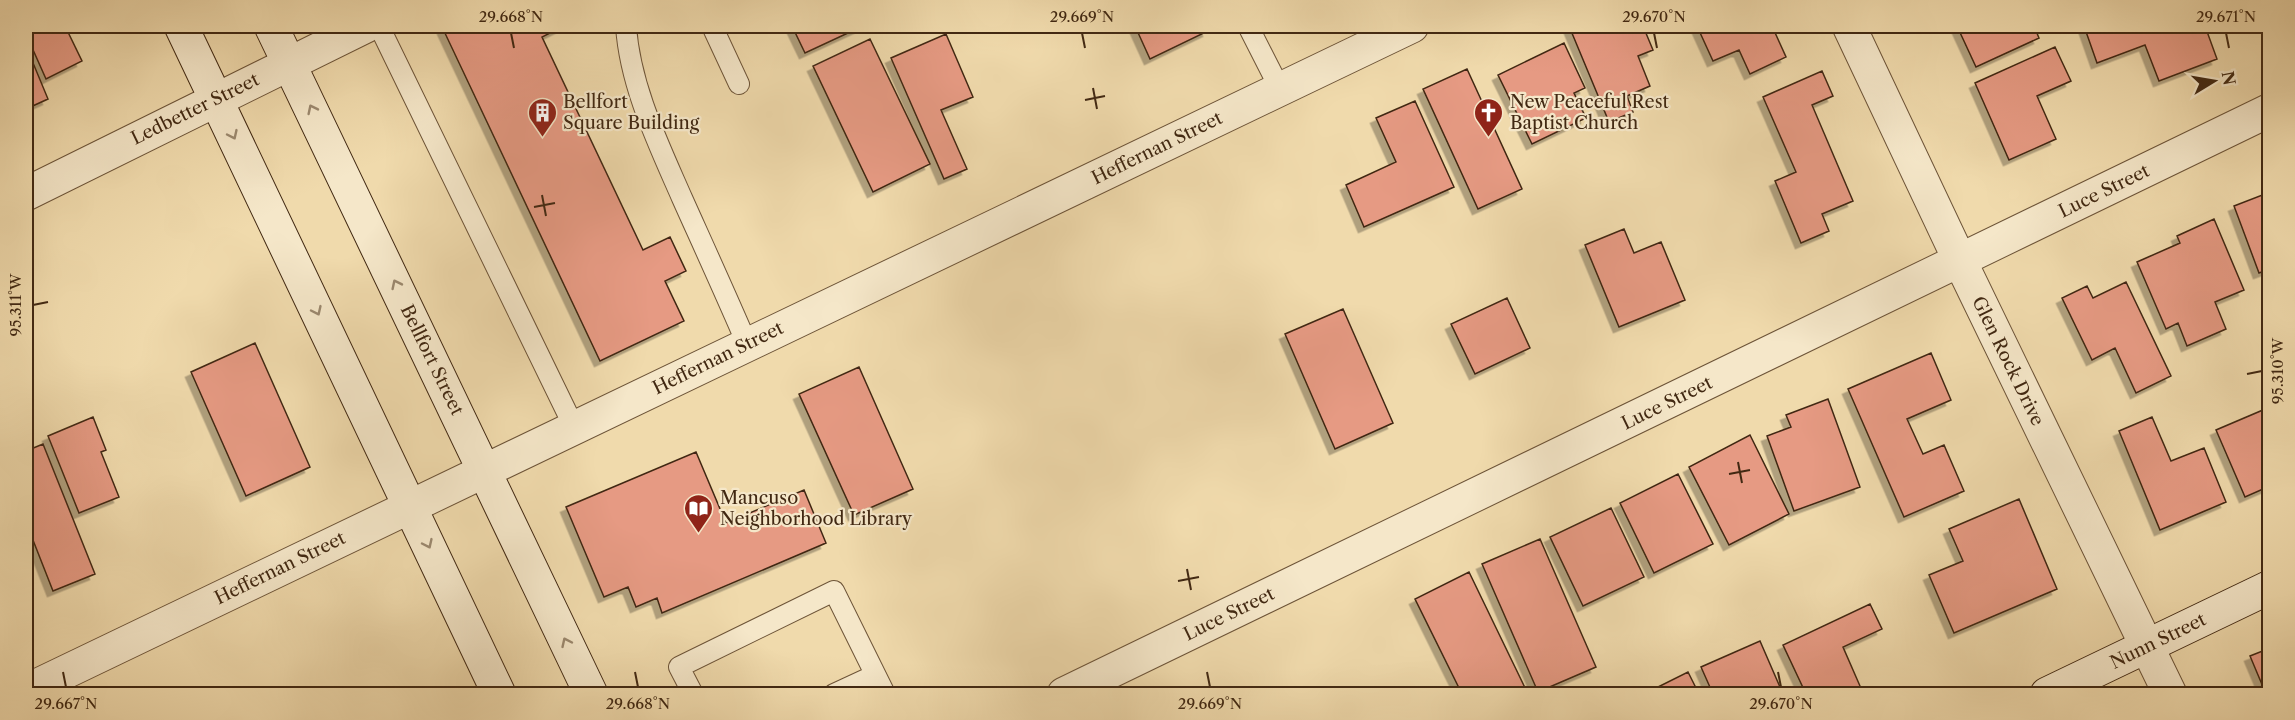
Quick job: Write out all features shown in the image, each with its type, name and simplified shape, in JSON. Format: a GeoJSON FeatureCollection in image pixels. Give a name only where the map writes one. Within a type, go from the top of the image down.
{"type":"FeatureCollection","features":[{"type":"Feature","properties":{"kind":"street"},"geometry":{"type":"LineString","coordinates":[[181,26],[499,694]]}},
{"type":"Feature","properties":{"kind":"street","name":"Bellfort Street"},"geometry":{"type":"LineString","coordinates":[[271,26],[591,694]]}},
{"type":"Feature","properties":{"kind":"street","name":"Ledbetter Street"},"geometry":{"type":"LineString","coordinates":[[26,194],[366,26]]}},
{"type":"Feature","properties":{"kind":"street","name":"Heffernan Street"},"geometry":{"type":"LineString","coordinates":[[26,691],[1412,26]]}},
{"type":"Feature","properties":{"kind":"street","name":"Glen Rock Drive"},"geometry":{"type":"LineString","coordinates":[[1849,26],[2170,694]]}},
{"type":"Feature","properties":{"kind":"street","name":"Luce Street"},"geometry":{"type":"LineString","coordinates":[[1064,694],[2270,110]]}},
{"type":"Feature","properties":{"kind":"street","name":"Nunn Street"},"geometry":{"type":"LineString","coordinates":[[2047,694],[2270,587]]}},
{"type":"Feature","properties":{"kind":"lane"},"geometry":{"type":"LineString","coordinates":[[379,26],[574,427]]}},
{"type":"Feature","properties":{"kind":"lane"},"geometry":{"type":"LineString","coordinates":[[626,26],[627,45],[634,76],[651,126],[747,344]]}},
{"type":"Feature","properties":{"kind":"lane"},"geometry":{"type":"LineString","coordinates":[[712,26],[739,84]]}},
{"type":"Feature","properties":{"kind":"lane"},"geometry":{"type":"LineString","coordinates":[[1248,26],[1280,89]]}},
{"type":"Feature","properties":{"kind":"lane"},"geometry":{"type":"LineString","coordinates":[[693,694],[679,666],[834,591],[885,694]]}},
{"type":"Feature","properties":{"kind":"lane"},"geometry":{"type":"LineString","coordinates":[[834,694],[875,675]]}},
{"type":"Feature","properties":{"kind":"building"},"geometry":{"type":"Polygon","coordinates":[[[26,26],[65,26],[82,61],[46,79],[26,34],[26,26]]]}},
{"type":"Feature","properties":{"kind":"building","name":"Bellfort Square Building"},"geometry":{"type":"Polygon","coordinates":[[[450,26],[562,27],[542,37],[643,250],[670,237],[686,271],[665,281],[684,321],[600,361],[443,29],[450,26]]]}},
{"type":"Feature","properties":{"kind":"building"},"geometry":{"type":"Polygon","coordinates":[[[792,26],[863,26],[805,53],[792,26]]]}},
{"type":"Feature","properties":{"kind":"building"},"geometry":{"type":"Polygon","coordinates":[[[1135,26],[1205,26],[1208,31],[1150,59],[1135,26]]]}},
{"type":"Feature","properties":{"kind":"building"},"geometry":{"type":"Polygon","coordinates":[[[1569,26],[1643,26],[1653,50],[1638,56],[1650,86],[1627,96],[1633,112],[1609,122],[1569,26]]]}},
{"type":"Feature","properties":{"kind":"building"},"geometry":{"type":"Polygon","coordinates":[[[1697,26],[1772,26],[1786,57],[1750,74],[1739,50],[1713,61],[1697,26]]]}},
{"type":"Feature","properties":{"kind":"building"},"geometry":{"type":"Polygon","coordinates":[[[1957,26],[2034,26],[2039,38],[1976,67],[1957,26]]]}},
{"type":"Feature","properties":{"kind":"building"},"geometry":{"type":"Polygon","coordinates":[[[2084,26],[2205,26],[2217,59],[2159,81],[2145,45],[2097,63],[2084,26]]]}},
{"type":"Feature","properties":{"kind":"building"},"geometry":{"type":"Polygon","coordinates":[[[946,34],[973,97],[941,110],[967,169],[944,179],[891,58],[946,34]]]}},
{"type":"Feature","properties":{"kind":"building"},"geometry":{"type":"Polygon","coordinates":[[[870,39],[930,164],[873,192],[813,66],[870,39]]]}},
{"type":"Feature","properties":{"kind":"building"},"geometry":{"type":"Polygon","coordinates":[[[1564,43],[1585,88],[1574,93],[1586,118],[1532,144],[1498,75],[1564,43]]]}},
{"type":"Feature","properties":{"kind":"building"},"geometry":{"type":"Polygon","coordinates":[[[26,46],[48,99],[26,109],[26,46]]]}},
{"type":"Feature","properties":{"kind":"building"},"geometry":{"type":"Polygon","coordinates":[[[2055,47],[2071,81],[2037,96],[2056,139],[2009,160],[1975,83],[2055,47]]]}},
{"type":"Feature","properties":{"kind":"building"},"geometry":{"type":"Polygon","coordinates":[[[1467,69],[1522,189],[1478,209],[1423,89],[1467,69]]]}},
{"type":"Feature","properties":{"kind":"building"},"geometry":{"type":"Polygon","coordinates":[[[1822,71],[1833,96],[1812,105],[1853,201],[1822,214],[1829,231],[1801,243],[1775,181],[1796,172],[1763,97],[1822,71]]]}},
{"type":"Feature","properties":{"kind":"building"},"geometry":{"type":"Polygon","coordinates":[[[1415,101],[1454,187],[1364,227],[1346,185],[1396,162],[1376,118],[1415,101]]]}},
{"type":"Feature","properties":{"kind":"building"},"geometry":{"type":"Polygon","coordinates":[[[2270,192],[2270,269],[2259,273],[2234,206],[2270,192]]]}},
{"type":"Feature","properties":{"kind":"building"},"geometry":{"type":"Polygon","coordinates":[[[2214,219],[2244,290],[2215,302],[2226,329],[2187,346],[2178,323],[2166,329],[2137,262],[2180,243],[2177,236],[2214,219]]]}},
{"type":"Feature","properties":{"kind":"building"},"geometry":{"type":"Polygon","coordinates":[[[1624,229],[1634,253],[1661,242],[1685,300],[1619,327],[1585,245],[1624,229]]]}},
{"type":"Feature","properties":{"kind":"building"},"geometry":{"type":"Polygon","coordinates":[[[2126,282],[2171,376],[2136,393],[2115,348],[2092,360],[2062,298],[2087,286],[2093,298],[2126,282]]]}},
{"type":"Feature","properties":{"kind":"building"},"geometry":{"type":"Polygon","coordinates":[[[1507,298],[1530,348],[1475,374],[1451,324],[1507,298]]]}},
{"type":"Feature","properties":{"kind":"building"},"geometry":{"type":"Polygon","coordinates":[[[1343,309],[1393,423],[1335,449],[1285,334],[1343,309]]]}},
{"type":"Feature","properties":{"kind":"building"},"geometry":{"type":"Polygon","coordinates":[[[255,343],[310,467],[246,496],[191,372],[255,343]]]}},
{"type":"Feature","properties":{"kind":"building"},"geometry":{"type":"Polygon","coordinates":[[[1931,353],[1951,400],[1907,419],[1923,454],[1944,445],[1964,491],[1904,517],[1848,389],[1931,353]]]}},
{"type":"Feature","properties":{"kind":"building"},"geometry":{"type":"Polygon","coordinates":[[[859,367],[913,489],[854,515],[799,394],[859,367]]]}},
{"type":"Feature","properties":{"kind":"building"},"geometry":{"type":"Polygon","coordinates":[[[1828,399],[1860,487],[1794,511],[1767,436],[1791,427],[1786,415],[1828,399]]]}},
{"type":"Feature","properties":{"kind":"building"},"geometry":{"type":"Polygon","coordinates":[[[2270,407],[2270,486],[2245,497],[2216,430],[2270,407]]]}},
{"type":"Feature","properties":{"kind":"building"},"geometry":{"type":"Polygon","coordinates":[[[93,417],[106,450],[101,452],[119,497],[79,513],[48,436],[93,417]]]}},
{"type":"Feature","properties":{"kind":"building"},"geometry":{"type":"Polygon","coordinates":[[[2152,417],[2171,461],[2204,448],[2226,502],[2160,530],[2119,431],[2152,417]]]}},
{"type":"Feature","properties":{"kind":"building"},"geometry":{"type":"Polygon","coordinates":[[[1750,435],[1789,514],[1729,545],[1689,467],[1750,435]]]}},
{"type":"Feature","properties":{"kind":"building"},"geometry":{"type":"Polygon","coordinates":[[[43,444],[95,574],[53,591],[29,530],[26,531],[26,451],[43,444]]]}},
{"type":"Feature","properties":{"kind":"building","name":"Mancuso Neighborhood Library"},"geometry":{"type":"Polygon","coordinates":[[[696,452],[726,523],[804,490],[826,543],[662,613],[657,598],[636,607],[628,587],[604,597],[566,507],[696,452]]]}},
{"type":"Feature","properties":{"kind":"building"},"geometry":{"type":"Polygon","coordinates":[[[1678,474],[1713,544],[1654,573],[1620,503],[1678,474]]]}},
{"type":"Feature","properties":{"kind":"building"},"geometry":{"type":"Polygon","coordinates":[[[2019,499],[2057,589],[1954,633],[1929,575],[1963,561],[1949,529],[2019,499]]]}},
{"type":"Feature","properties":{"kind":"building"},"geometry":{"type":"Polygon","coordinates":[[[1611,508],[1644,577],[1583,606],[1550,537],[1611,508]]]}},
{"type":"Feature","properties":{"kind":"building"},"geometry":{"type":"Polygon","coordinates":[[[1540,539],[1596,667],[1538,692],[1482,564],[1540,539]]]}},
{"type":"Feature","properties":{"kind":"building"},"geometry":{"type":"Polygon","coordinates":[[[1469,572],[1528,694],[1462,694],[1415,599],[1469,572]]]}},
{"type":"Feature","properties":{"kind":"building"},"geometry":{"type":"Polygon","coordinates":[[[1870,604],[1882,629],[1843,647],[1860,686],[1841,694],[1806,694],[1783,645],[1870,604]]]}},
{"type":"Feature","properties":{"kind":"building"},"geometry":{"type":"Polygon","coordinates":[[[1760,641],[1783,694],[1713,694],[1701,667],[1760,641]]]}},
{"type":"Feature","properties":{"kind":"building"},"geometry":{"type":"Polygon","coordinates":[[[2270,648],[2270,694],[2266,694],[2250,656],[2270,648]]]}},
{"type":"Feature","properties":{"kind":"building"},"geometry":{"type":"Polygon","coordinates":[[[1688,672],[1699,694],[1644,694],[1688,672]]]}},
{"type":"Feature","properties":{"kind":"place","name":"Bellfort Square Building"},"geometry":{"type":"Point","coordinates":[542,138]}},
{"type":"Feature","properties":{"kind":"place","name":"New Peaceful Rest Baptist Church"},"geometry":{"type":"Point","coordinates":[1489,138]}},
{"type":"Feature","properties":{"kind":"place","name":"Mancuso Neighborhood Library"},"geometry":{"type":"Point","coordinates":[699,534]}}]}
